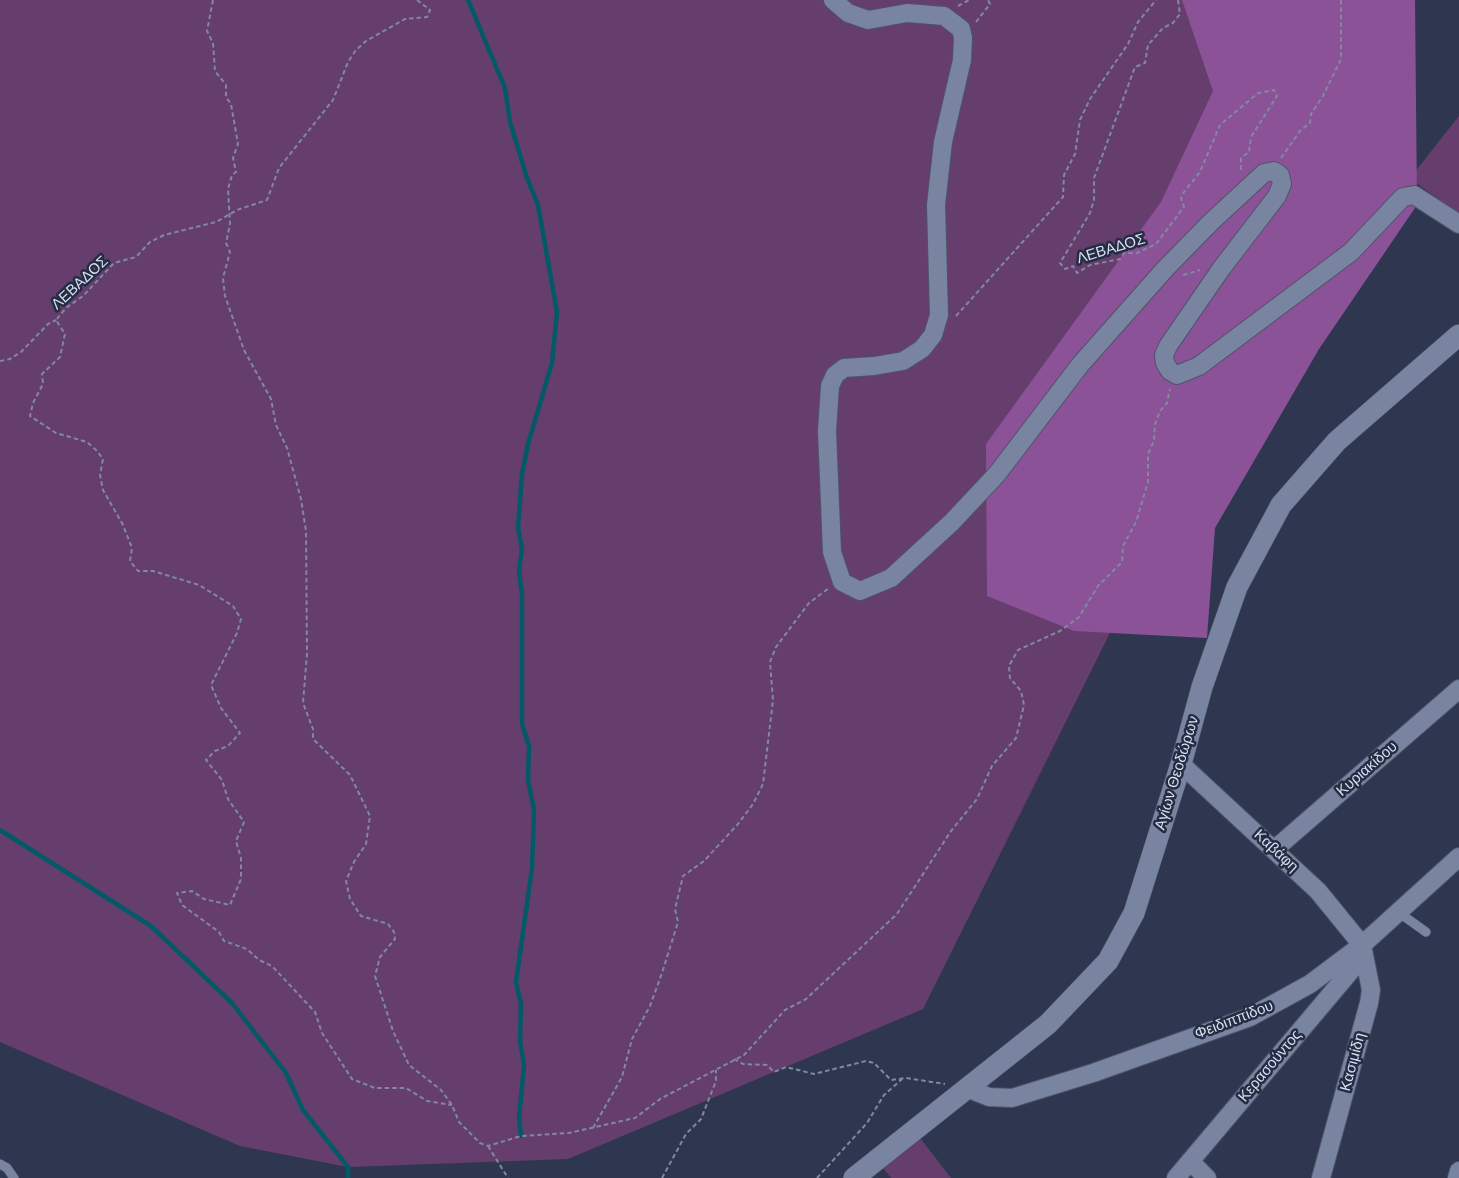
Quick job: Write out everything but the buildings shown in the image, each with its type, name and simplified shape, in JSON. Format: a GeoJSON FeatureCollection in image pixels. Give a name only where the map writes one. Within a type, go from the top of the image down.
{"type":"FeatureCollection","features":[{"type":"Feature","properties":{"kind":"street"},"geometry":{"type":"LineString","coordinates":[[833,0],[848,13],[868,20],[907,13],[944,16],[961,29],[963,44],[962,60],[944,142],[936,205],[939,315],[935,328],[922,349],[903,361],[844,368],[835,375],[830,386],[826,431],[832,552],[842,582],[860,591],[891,578],[916,558],[998,474],[1080,365],[1157,279],[1252,182],[1274,171],[1280,175],[1282,184],[1277,196],[1221,269],[1168,346],[1164,355],[1170,371],[1178,375],[1187,373],[1208,359],[1351,252],[1403,197],[1414,195],[1459,224]]}},
{"type":"Feature","properties":{"kind":"street","name":"Αγίων Θεοδώρων"},"geometry":{"type":"LineString","coordinates":[[854,1178],[1048,1024],[1108,961],[1134,913],[1181,764],[1202,687],[1237,587],[1281,505],[1338,441],[1459,335]]}},
{"type":"Feature","properties":{"kind":"street","name":"Κυριακίδου"},"geometry":{"type":"LineString","coordinates":[[1275,849],[1459,689]]}},
{"type":"Feature","properties":{"kind":"street","name":"Καβάφη"},"geometry":{"type":"LineString","coordinates":[[1181,764],[1318,891],[1363,950]]}},
{"type":"Feature","properties":{"kind":"street","name":"Φειδιππίδου"},"geometry":{"type":"LineString","coordinates":[[966,1091],[989,1097],[1012,1098],[1093,1073],[1250,1017],[1310,984],[1363,950],[1398,912],[1457,865]]}},
{"type":"Feature","properties":{"kind":"street","name":"Κερασούντος"},"geometry":{"type":"LineString","coordinates":[[1176,1178],[1363,950]]}},
{"type":"Feature","properties":{"kind":"street","name":"Κασιμίδη"},"geometry":{"type":"LineString","coordinates":[[1321,1178],[1369,1003],[1371,990],[1363,950]]}},
{"type":"Feature","properties":{"kind":"street"},"geometry":{"type":"LineString","coordinates":[[1190,1161],[1207,1178]]}},
{"type":"Feature","properties":{"kind":"street"},"geometry":{"type":"LineString","coordinates":[[1457,1178],[1459,1171]]}},
{"type":"Feature","properties":{"kind":"lane"},"geometry":{"type":"LineString","coordinates":[[1398,912],[1426,932]]}},
{"type":"Feature","properties":{"kind":"lane"},"geometry":{"type":"LineString","coordinates":[[0,1164],[7,1168],[14,1178]]}},
{"type":"Feature","properties":{"kind":"path"},"geometry":{"type":"LineString","coordinates":[[213,0],[207,31],[213,43],[215,71],[226,85],[226,97],[231,104],[238,144],[234,158],[236,172],[232,175],[228,189],[229,214],[226,243],[230,252],[223,278],[225,296],[244,350],[271,399],[276,425],[287,448],[304,514],[307,654],[303,704],[313,729],[313,739],[350,775],[370,816],[366,844],[346,880],[350,899],[361,916],[387,924],[394,932],[395,939],[380,957],[375,976],[393,1031],[409,1065],[441,1090],[452,1105],[459,1122],[480,1143],[488,1146],[521,1136],[560,1134],[634,1118],[660,1100],[744,1054],[785,1010],[806,999],[897,914],[951,831],[976,799],[992,766],[1016,738],[1024,705],[1021,691],[1010,678],[1011,662],[1018,650],[1060,631],[1079,617],[1103,580],[1122,562],[1123,546],[1136,522],[1148,482],[1148,454],[1154,441],[1160,411],[1170,393],[1170,371]]}},
{"type":"Feature","properties":{"kind":"path","name":"ΛΕΒΑΔΟΣ"},"geometry":{"type":"LineString","coordinates":[[417,0],[430,10],[427,17],[405,19],[366,41],[356,50],[348,62],[333,100],[311,132],[279,168],[267,200],[229,214],[216,222],[164,235],[150,242],[136,257],[114,263],[56,320],[65,334],[60,357],[42,374],[43,384],[33,402],[30,416],[56,433],[87,442],[98,451],[103,459],[100,475],[103,490],[123,525],[132,548],[130,561],[138,572],[153,571],[193,582],[233,606],[241,619],[237,633],[211,684],[221,708],[240,734],[228,746],[215,751],[206,760],[222,780],[228,799],[244,822],[236,841],[241,858],[241,879],[230,905],[204,899],[192,891],[177,893],[182,905],[219,932],[224,941],[247,949],[272,966],[315,1012],[322,1034],[352,1079],[375,1088],[406,1088],[427,1101],[452,1105]]}},
{"type":"Feature","properties":{"kind":"path"},"geometry":{"type":"LineString","coordinates":[[963,44],[990,4],[988,0]]}},
{"type":"Feature","properties":{"kind":"path"},"geometry":{"type":"LineString","coordinates":[[935,328],[959,314],[1063,196],[1064,175],[1075,154],[1080,120],[1090,99],[1128,44],[1138,21],[1156,0]]}},
{"type":"Feature","properties":{"kind":"path","name":"ΛΕΒΑΔΟΣ"},"geometry":{"type":"LineString","coordinates":[[1178,0],[1180,14],[1148,45],[1145,63],[1135,67],[1094,178],[1094,200],[1090,213],[1060,263],[1065,269],[1073,266],[1077,273],[1090,265],[1120,259],[1124,254],[1145,251],[1156,244],[1184,207],[1181,198],[1200,172],[1220,125],[1258,93],[1274,90],[1277,96],[1251,137],[1249,152],[1241,158],[1240,165],[1245,181],[1252,182]]}},
{"type":"Feature","properties":{"kind":"path"},"geometry":{"type":"LineString","coordinates":[[1270,172],[1300,131],[1310,123],[1311,114],[1323,96],[1341,59],[1341,0]]}},
{"type":"Feature","properties":{"kind":"path"},"geometry":{"type":"LineString","coordinates":[[1157,279],[1175,279],[1203,268],[1221,269]]}},
{"type":"Feature","properties":{"kind":"path"},"geometry":{"type":"LineString","coordinates":[[0,361],[10,359],[21,352],[48,324],[56,320]]}},
{"type":"Feature","properties":{"kind":"path"},"geometry":{"type":"LineString","coordinates":[[593,1128],[622,1077],[635,1033],[650,1006],[662,973],[678,922],[675,909],[683,876],[704,861],[738,824],[753,804],[763,783],[773,700],[770,662],[776,647],[809,603],[842,582]]}},
{"type":"Feature","properties":{"kind":"path"},"geometry":{"type":"LineString","coordinates":[[734,1059],[742,1064],[768,1065],[774,1072],[786,1067],[814,1074],[866,1061],[874,1063],[891,1080],[942,1083],[966,1091]]}},
{"type":"Feature","properties":{"kind":"path"},"geometry":{"type":"LineString","coordinates":[[662,1178],[686,1134],[701,1119],[716,1082],[716,1069]]}},
{"type":"Feature","properties":{"kind":"path"},"geometry":{"type":"LineString","coordinates":[[817,1178],[867,1124],[884,1095],[902,1079]]}},
{"type":"Feature","properties":{"kind":"path"},"geometry":{"type":"LineString","coordinates":[[488,1146],[508,1178]]}},
{"type":"Feature","properties":{"kind":"shaded area"},"geometry":{"type":"Polygon","coordinates":[[[0,0],[1376,0],[1183,486],[923,1009],[568,1159],[348,1167],[240,1146],[0,1042],[0,0]]]}},
{"type":"Feature","properties":{"kind":"shaded area"},"geometry":{"type":"Polygon","coordinates":[[[1182,0],[1415,0],[1417,205],[1319,349],[1215,528],[1207,638],[1074,631],[987,596],[986,444],[1161,202],[1213,91],[1182,0]]]}},
{"type":"Feature","properties":{"kind":"shaded area"},"geometry":{"type":"Polygon","coordinates":[[[1459,116],[1459,215],[1410,178],[1459,116]]]}},
{"type":"Feature","properties":{"kind":"shaded area"},"geometry":{"type":"Polygon","coordinates":[[[917,1134],[951,1178],[891,1178],[881,1165],[917,1134]]]}},
{"type":"Feature","properties":{"kind":"waterway"},"geometry":{"type":"LineString","coordinates":[[468,0],[505,88],[510,122],[538,205],[557,312],[552,363],[528,444],[522,474],[518,528],[522,549],[519,571],[522,594],[522,724],[529,746],[528,780],[534,810],[532,868],[516,982],[521,1004],[520,1040],[524,1066],[519,1118],[521,1136]]}},
{"type":"Feature","properties":{"kind":"waterway"},"geometry":{"type":"LineString","coordinates":[[0,830],[151,926],[232,1003],[286,1073],[303,1110],[348,1167],[348,1178]]}}]}
